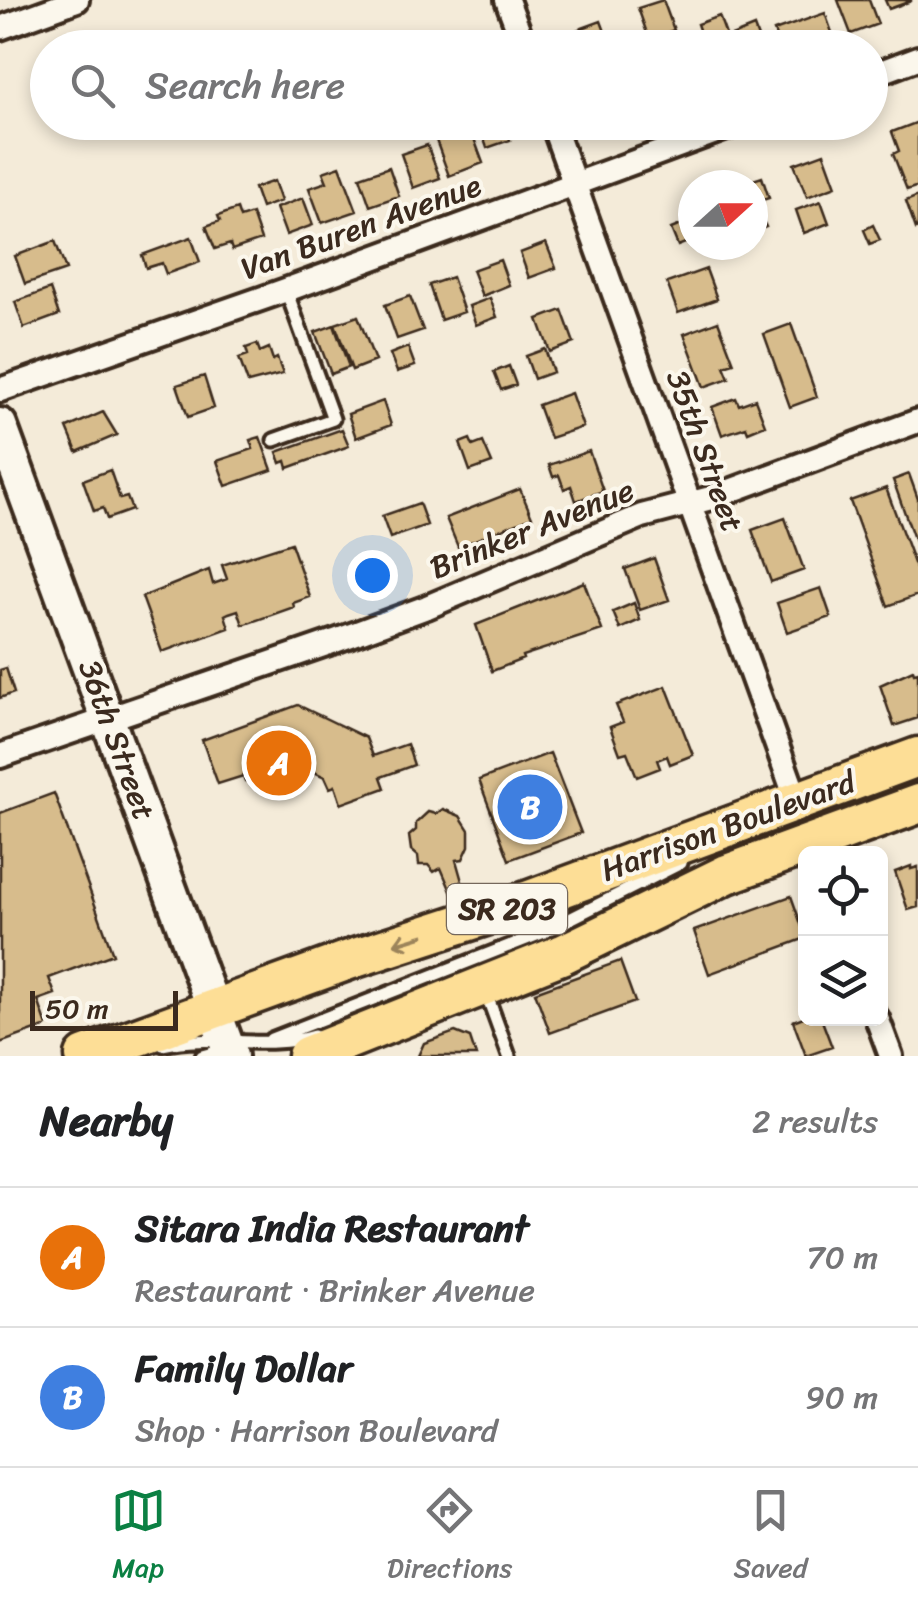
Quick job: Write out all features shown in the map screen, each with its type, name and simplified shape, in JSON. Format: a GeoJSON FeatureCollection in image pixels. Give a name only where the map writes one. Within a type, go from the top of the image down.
{"type":"FeatureCollection","features":[{"type":"Feature","properties":{"kind":"main road","name":"36th Street"},"geometry":{"type":"LineString","coordinates":[[0,425],[110,717],[220,1042]]}},
{"type":"Feature","properties":{"kind":"main road","name":"Harrison Boulevard"},"geometry":{"type":"LineString","coordinates":[[86,1056],[220,1042],[385,948],[494,914],[918,757]]}},
{"type":"Feature","properties":{"kind":"main road","name":"Harrison Boulevard"},"geometry":{"type":"LineString","coordinates":[[819,846],[918,804]]}},
{"type":"Feature","properties":{"kind":"main road","name":"Harrison Boulevard"},"geometry":{"type":"LineString","coordinates":[[307,1056],[578,948],[726,874],[798,853]]}},
{"type":"Feature","properties":{"kind":"street"},"geometry":{"type":"LineString","coordinates":[[0,28],[77,0]]}},
{"type":"Feature","properties":{"kind":"street"},"geometry":{"type":"LineString","coordinates":[[508,0],[519,30]]}},
{"type":"Feature","properties":{"kind":"street"},"geometry":{"type":"LineString","coordinates":[[888,69],[918,58]]}},
{"type":"Feature","properties":{"kind":"street","name":"35th Street"},"geometry":{"type":"LineString","coordinates":[[558,140],[798,801]]}},
{"type":"Feature","properties":{"kind":"street","name":"Van Buren Avenue"},"geometry":{"type":"LineString","coordinates":[[0,390],[694,140]]}},
{"type":"Feature","properties":{"kind":"street","name":"Brinker Avenue"},"geometry":{"type":"LineString","coordinates":[[0,756],[402,616],[642,516],[711,498],[918,420]]}},
{"type":"Feature","properties":{"kind":"street"},"geometry":{"type":"LineString","coordinates":[[880,1026],[891,1056]]}},
{"type":"Feature","properties":{"kind":"lane"},"geometry":{"type":"LineString","coordinates":[[274,440],[333,418],[286,290]]}},
{"type":"Feature","properties":{"kind":"lane"},"geometry":{"type":"LineString","coordinates":[[262,1042],[542,933],[699,855]]}},
{"type":"Feature","properties":{"kind":"lane"},"geometry":{"type":"LineString","coordinates":[[649,895],[698,869]]}},
{"type":"Feature","properties":{"kind":"lane"},"geometry":{"type":"LineString","coordinates":[[585,928],[633,904]]}},
{"type":"Feature","properties":{"kind":"lane"},"geometry":{"type":"LineString","coordinates":[[150,1049],[191,1040],[286,1042],[322,1034],[570,934]]}},
{"type":"Feature","properties":{"kind":"lane"},"geometry":{"type":"LineString","coordinates":[[484,986],[509,1056]]}},
{"type":"Feature","properties":{"kind":"building"},"geometry":{"type":"Polygon","coordinates":[[[663,0],[674,30],[646,30],[638,8],[663,0]]]}},
{"type":"Feature","properties":{"kind":"building"},"geometry":{"type":"Polygon","coordinates":[[[838,0],[869,0],[878,24],[849,30],[838,0]]]}},
{"type":"Feature","properties":{"kind":"building"},"geometry":{"type":"Polygon","coordinates":[[[885,0],[911,0],[911,1],[889,9],[885,0]]]}},
{"type":"Feature","properties":{"kind":"building"},"geometry":{"type":"Polygon","coordinates":[[[825,13],[831,30],[777,30],[825,13]]]}},
{"type":"Feature","properties":{"kind":"building"},"geometry":{"type":"Polygon","coordinates":[[[719,16],[724,30],[699,30],[697,24],[719,16]]]}},
{"type":"Feature","properties":{"kind":"building"},"geometry":{"type":"Polygon","coordinates":[[[601,21],[604,30],[577,30],[601,21]]]}},
{"type":"Feature","properties":{"kind":"building"},"geometry":{"type":"Polygon","coordinates":[[[918,122],[918,186],[907,190],[893,154],[899,151],[892,132],[918,122]]]}},
{"type":"Feature","properties":{"kind":"building"},"geometry":{"type":"Polygon","coordinates":[[[436,140],[475,140],[483,163],[449,176],[436,140]]]}},
{"type":"Feature","properties":{"kind":"building"},"geometry":{"type":"Polygon","coordinates":[[[484,140],[510,140],[487,148],[484,140]]]}},
{"type":"Feature","properties":{"kind":"building"},"geometry":{"type":"Polygon","coordinates":[[[427,145],[440,178],[413,188],[401,154],[427,145]]]}},
{"type":"Feature","properties":{"kind":"building"},"geometry":{"type":"Polygon","coordinates":[[[824,153],[836,186],[807,197],[794,164],[824,153]]]}},
{"type":"Feature","properties":{"kind":"building"},"geometry":{"type":"Polygon","coordinates":[[[340,166],[357,211],[322,223],[309,188],[327,182],[323,172],[340,166]]]}},
{"type":"Feature","properties":{"kind":"building"},"geometry":{"type":"Polygon","coordinates":[[[389,167],[399,196],[370,206],[360,177],[389,167]]]}},
{"type":"Feature","properties":{"kind":"building"},"geometry":{"type":"Polygon","coordinates":[[[274,181],[281,201],[261,208],[254,188],[274,181]]]}},
{"type":"Feature","properties":{"kind":"building"},"geometry":{"type":"Polygon","coordinates":[[[918,196],[918,228],[916,229],[906,201],[918,196]]]}},
{"type":"Feature","properties":{"kind":"building"},"geometry":{"type":"Polygon","coordinates":[[[303,198],[313,225],[286,235],[276,208],[303,198]]]}},
{"type":"Feature","properties":{"kind":"building"},"geometry":{"type":"Polygon","coordinates":[[[821,201],[829,223],[804,233],[796,210],[821,201]]]}},
{"type":"Feature","properties":{"kind":"building"},"geometry":{"type":"Polygon","coordinates":[[[237,209],[240,218],[252,214],[261,240],[232,250],[230,244],[215,249],[206,226],[237,209]]]}},
{"type":"Feature","properties":{"kind":"building"},"geometry":{"type":"Polygon","coordinates":[[[873,225],[880,240],[870,244],[864,230],[873,225]]]}},
{"type":"Feature","properties":{"kind":"building"},"geometry":{"type":"Polygon","coordinates":[[[678,226],[678,246],[671,229],[678,226]]]}},
{"type":"Feature","properties":{"kind":"building"},"geometry":{"type":"Polygon","coordinates":[[[191,237],[200,262],[166,274],[162,263],[146,268],[142,255],[191,237]]]}},
{"type":"Feature","properties":{"kind":"building"},"geometry":{"type":"Polygon","coordinates":[[[55,241],[66,270],[25,284],[15,256],[55,241]]]}},
{"type":"Feature","properties":{"kind":"building"},"geometry":{"type":"Polygon","coordinates":[[[546,243],[556,268],[529,278],[520,253],[546,243]]]}},
{"type":"Feature","properties":{"kind":"building"},"geometry":{"type":"Polygon","coordinates":[[[500,260],[509,285],[482,296],[472,270],[500,260]]]}},
{"type":"Feature","properties":{"kind":"building"},"geometry":{"type":"Polygon","coordinates":[[[706,269],[717,299],[678,313],[667,283],[706,269]]]}},
{"type":"Feature","properties":{"kind":"building"},"geometry":{"type":"Polygon","coordinates":[[[452,277],[464,312],[441,320],[429,285],[452,277]]]}},
{"type":"Feature","properties":{"kind":"building"},"geometry":{"type":"Polygon","coordinates":[[[50,289],[59,315],[24,328],[15,302],[50,289]]]}},
{"type":"Feature","properties":{"kind":"building"},"geometry":{"type":"Polygon","coordinates":[[[410,296],[423,330],[397,339],[385,305],[410,296]]]}},
{"type":"Feature","properties":{"kind":"building"},"geometry":{"type":"Polygon","coordinates":[[[490,298],[497,317],[476,325],[469,306],[490,298]]]}},
{"type":"Feature","properties":{"kind":"building"},"geometry":{"type":"Polygon","coordinates":[[[562,310],[574,343],[550,352],[538,319],[562,310]]]}},
{"type":"Feature","properties":{"kind":"building"},"geometry":{"type":"Polygon","coordinates":[[[358,316],[375,361],[352,370],[335,324],[358,316]]]}},
{"type":"Feature","properties":{"kind":"building"},"geometry":{"type":"Polygon","coordinates":[[[718,321],[734,363],[724,366],[729,378],[704,387],[684,334],[718,321]]]}},
{"type":"Feature","properties":{"kind":"building"},"geometry":{"type":"Polygon","coordinates":[[[791,324],[817,397],[790,407],[764,334],[791,324]]]}},
{"type":"Feature","properties":{"kind":"building"},"geometry":{"type":"Polygon","coordinates":[[[334,325],[349,367],[331,374],[315,332],[334,325]]]}},
{"type":"Feature","properties":{"kind":"building"},"geometry":{"type":"Polygon","coordinates":[[[257,344],[260,352],[269,348],[283,374],[248,383],[239,358],[248,355],[246,348],[257,344]]]}},
{"type":"Feature","properties":{"kind":"building"},"geometry":{"type":"Polygon","coordinates":[[[408,347],[415,366],[397,372],[390,354],[408,347]]]}},
{"type":"Feature","properties":{"kind":"building"},"geometry":{"type":"Polygon","coordinates":[[[545,349],[553,372],[534,379],[526,356],[545,349]]]}},
{"type":"Feature","properties":{"kind":"building"},"geometry":{"type":"Polygon","coordinates":[[[509,366],[516,385],[501,390],[494,372],[509,366]]]}},
{"type":"Feature","properties":{"kind":"building"},"geometry":{"type":"Polygon","coordinates":[[[204,376],[214,408],[188,417],[177,385],[204,376]]]}},
{"type":"Feature","properties":{"kind":"building"},"geometry":{"type":"Polygon","coordinates":[[[571,393],[583,427],[550,438],[538,405],[571,393]]]}},
{"type":"Feature","properties":{"kind":"building"},"geometry":{"type":"Polygon","coordinates":[[[736,398],[739,405],[755,399],[765,425],[722,435],[712,407],[736,398]]]}},
{"type":"Feature","properties":{"kind":"building"},"geometry":{"type":"Polygon","coordinates":[[[383,401],[391,425],[356,438],[348,414],[383,401]]]}},
{"type":"Feature","properties":{"kind":"building"},"geometry":{"type":"Polygon","coordinates":[[[103,412],[117,435],[77,452],[67,428],[103,412]]]}},
{"type":"Feature","properties":{"kind":"building"},"geometry":{"type":"Polygon","coordinates":[[[342,429],[349,446],[288,468],[286,461],[281,463],[277,452],[342,429]]]}},
{"type":"Feature","properties":{"kind":"building"},"geometry":{"type":"Polygon","coordinates":[[[260,437],[272,470],[226,486],[217,461],[253,449],[250,440],[260,437]]]}},
{"type":"Feature","properties":{"kind":"building"},"geometry":{"type":"Polygon","coordinates":[[[470,439],[473,446],[483,442],[492,463],[470,471],[460,443],[470,439]]]}},
{"type":"Feature","properties":{"kind":"building"},"geometry":{"type":"Polygon","coordinates":[[[589,451],[603,491],[576,501],[571,486],[564,489],[559,475],[553,477],[549,465],[589,451]]]}},
{"type":"Feature","properties":{"kind":"building"},"geometry":{"type":"Polygon","coordinates":[[[110,470],[120,499],[127,497],[132,510],[107,519],[103,508],[94,511],[83,480],[110,470]]]}},
{"type":"Feature","properties":{"kind":"building"},"geometry":{"type":"Polygon","coordinates":[[[909,474],[918,499],[918,550],[893,480],[909,474]]]}},
{"type":"Feature","properties":{"kind":"building"},"geometry":{"type":"Polygon","coordinates":[[[886,488],[918,574],[918,595],[888,606],[850,501],[886,488]]]}},
{"type":"Feature","properties":{"kind":"building"},"geometry":{"type":"Polygon","coordinates":[[[520,489],[532,517],[458,547],[446,518],[520,489]]]}},
{"type":"Feature","properties":{"kind":"building"},"geometry":{"type":"Polygon","coordinates":[[[419,503],[427,525],[390,538],[382,516],[419,503]]]}},
{"type":"Feature","properties":{"kind":"building"},"geometry":{"type":"Polygon","coordinates":[[[785,518],[804,570],[771,582],[752,530],[785,518]]]}},
{"type":"Feature","properties":{"kind":"building"},"geometry":{"type":"Polygon","coordinates":[[[291,543],[310,597],[293,603],[294,607],[243,625],[238,610],[229,613],[225,615],[229,628],[162,652],[142,597],[209,570],[213,584],[227,579],[222,565],[291,543]]]}},
{"type":"Feature","properties":{"kind":"building"},"geometry":{"type":"Polygon","coordinates":[[[654,558],[669,600],[640,610],[625,569],[654,558]]]}},
{"type":"Feature","properties":{"kind":"building"},"geometry":{"type":"Polygon","coordinates":[[[584,582],[602,630],[522,656],[523,659],[492,671],[476,625],[584,582]]]}},
{"type":"Feature","properties":{"kind":"building"},"geometry":{"type":"Polygon","coordinates":[[[821,588],[831,617],[787,632],[777,603],[821,588]]]}},
{"type":"Feature","properties":{"kind":"building"},"geometry":{"type":"Polygon","coordinates":[[[634,603],[640,620],[620,629],[613,612],[634,603]]]}},
{"type":"Feature","properties":{"kind":"building"},"geometry":{"type":"Polygon","coordinates":[[[6,668],[14,693],[0,698],[0,670],[6,668]]]}},
{"type":"Feature","properties":{"kind":"building"},"geometry":{"type":"Polygon","coordinates":[[[913,670],[918,672],[918,718],[894,726],[880,685],[913,670]]]}},
{"type":"Feature","properties":{"kind":"building"},"geometry":{"type":"Polygon","coordinates":[[[666,686],[693,755],[670,764],[667,756],[657,760],[660,768],[637,777],[627,752],[620,754],[610,727],[623,722],[616,705],[666,686]]]}},
{"type":"Feature","properties":{"kind":"building"},"geometry":{"type":"Polygon","coordinates":[[[298,705],[366,738],[373,756],[407,744],[414,765],[381,777],[385,788],[341,804],[335,786],[330,788],[325,777],[295,763],[245,781],[243,776],[218,784],[202,740],[298,705]]]}},
{"type":"Feature","properties":{"kind":"building"},"geometry":{"type":"Polygon","coordinates":[[[550,753],[581,833],[509,860],[479,780],[550,753]]]}},
{"type":"Feature","properties":{"kind":"building"},"geometry":{"type":"Polygon","coordinates":[[[54,793],[113,954],[49,978],[55,994],[38,1000],[47,1026],[0,1043],[0,813],[54,793]]]}},
{"type":"Feature","properties":{"kind":"building"},"geometry":{"type":"Polygon","coordinates":[[[443,809],[460,816],[469,830],[469,846],[463,859],[456,860],[467,899],[456,903],[441,868],[434,872],[428,865],[419,865],[409,836],[428,812],[436,814],[443,809]]]}},
{"type":"Feature","properties":{"kind":"building"},"geometry":{"type":"Polygon","coordinates":[[[918,867],[918,907],[908,910],[895,872],[918,867]]]}},
{"type":"Feature","properties":{"kind":"building"},"geometry":{"type":"Polygon","coordinates":[[[791,896],[798,916],[798,941],[709,974],[694,931],[791,896]]]}},
{"type":"Feature","properties":{"kind":"building"},"geometry":{"type":"Polygon","coordinates":[[[620,961],[635,1002],[550,1033],[535,992],[620,961]]]}},
{"type":"Feature","properties":{"kind":"building"},"geometry":{"type":"Polygon","coordinates":[[[798,1019],[798,1026],[824,1026],[832,1047],[806,1056],[793,1021],[798,1019]]]}},
{"type":"Feature","properties":{"kind":"building"},"geometry":{"type":"Polygon","coordinates":[[[455,1032],[470,1038],[476,1056],[418,1056],[424,1043],[455,1032]]]}},
{"type":"Feature","properties":{"kind":"place","name":"Sitara India Restaurant"},"geometry":{"type":"Point","coordinates":[279,763]}},
{"type":"Feature","properties":{"kind":"place","name":"Family Dollar"},"geometry":{"type":"Point","coordinates":[530,807]}}]}
